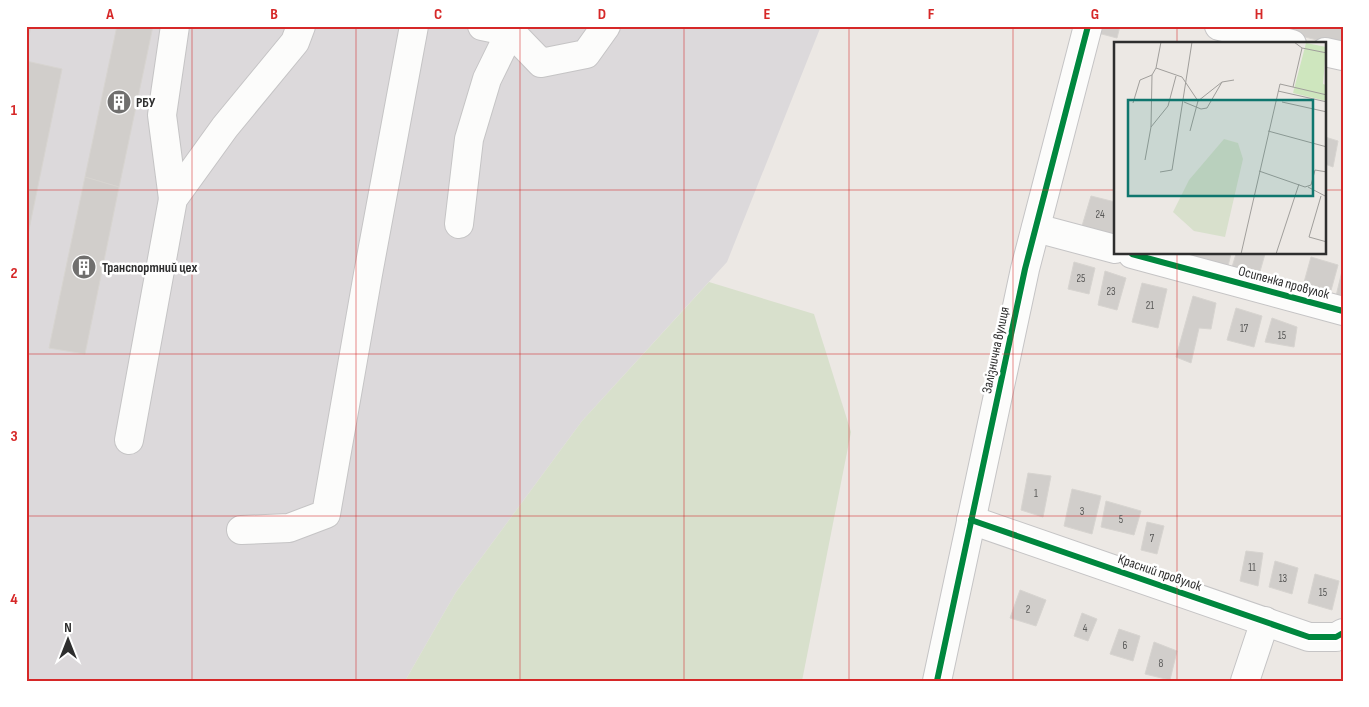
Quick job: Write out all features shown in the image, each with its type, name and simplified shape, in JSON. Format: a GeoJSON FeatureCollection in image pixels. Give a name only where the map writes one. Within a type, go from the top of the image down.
{"type":"FeatureCollection","features":[{"type":"Feature","properties":{"kind":"street"},"geometry":{"type":"LineString","coordinates":[[129,440],[173,199],[162,115],[175,26]]}},
{"type":"Feature","properties":{"kind":"street"},"geometry":{"type":"LineString","coordinates":[[173,199],[225,127],[294,42],[301,26]]}},
{"type":"Feature","properties":{"kind":"street"},"geometry":{"type":"LineString","coordinates":[[241,530],[288,528],[326,514],[366,283],[414,26]]}},
{"type":"Feature","properties":{"kind":"street"},"geometry":{"type":"LineString","coordinates":[[482,26],[512,29],[541,63],[586,54],[606,26]]}},
{"type":"Feature","properties":{"kind":"street","name":"Залізнична вулиця"},"geometry":{"type":"LineString","coordinates":[[937,681],[1025,269],[1088,26]]}},
{"type":"Feature","properties":{"kind":"street"},"geometry":{"type":"LineString","coordinates":[[1219,26],[1284,42]]}},
{"type":"Feature","properties":{"kind":"street"},"geometry":{"type":"LineString","coordinates":[[459,224],[469,139],[487,79],[512,29]]}},
{"type":"Feature","properties":{"kind":"street"},"geometry":{"type":"LineString","coordinates":[[1326,52],[1343,56]]}},
{"type":"Feature","properties":{"kind":"street"},"geometry":{"type":"LineString","coordinates":[[1036,228],[1114,249]]}},
{"type":"Feature","properties":{"kind":"street","name":"Осипенка провулок"},"geometry":{"type":"LineString","coordinates":[[1136,255],[1343,311]]}},
{"type":"Feature","properties":{"kind":"street","name":"Красний провулок"},"geometry":{"type":"LineString","coordinates":[[971,520],[1309,636],[1340,637]]}},
{"type":"Feature","properties":{"kind":"street"},"geometry":{"type":"LineString","coordinates":[[1246,681],[1265,622]]}},
{"type":"Feature","properties":{"kind":"shaded area"},"geometry":{"type":"Polygon","coordinates":[[[26,26],[821,26],[727,262],[582,421],[456,592],[405,681],[26,681],[26,26]]]}},
{"type":"Feature","properties":{"kind":"green space"},"geometry":{"type":"Polygon","coordinates":[[[709,282],[814,314],[851,432],[802,681],[405,681],[456,592],[582,421],[709,282]]]}},
{"type":"Feature","properties":{"kind":"building"},"geometry":{"type":"Polygon","coordinates":[[[26,26],[31,26],[26,48],[26,26]]]}},
{"type":"Feature","properties":{"kind":"building","name":"РБУ"},"geometry":{"type":"Polygon","coordinates":[[[117,26],[153,26],[119,187],[85,177],[117,26]]]}},
{"type":"Feature","properties":{"kind":"building"},"geometry":{"type":"Polygon","coordinates":[[[1095,26],[1120,26],[1117,38],[1094,32],[1095,26]]]}},
{"type":"Feature","properties":{"kind":"building"},"geometry":{"type":"Polygon","coordinates":[[[1261,26],[1343,26],[1341,46],[1261,26]]]}},
{"type":"Feature","properties":{"kind":"building"},"geometry":{"type":"Polygon","coordinates":[[[26,61],[62,69],[26,244],[26,61]]]}},
{"type":"Feature","properties":{"kind":"building"},"geometry":{"type":"Polygon","coordinates":[[[1326,137],[1338,141],[1333,167],[1326,164],[1326,137]]]}},
{"type":"Feature","properties":{"kind":"building","name":"Транспортний цех"},"geometry":{"type":"Polygon","coordinates":[[[85,177],[119,187],[85,354],[49,348],[85,177]]]}},
{"type":"Feature","properties":{"kind":"building"},"geometry":{"type":"Polygon","coordinates":[[[1091,196],[1114,202],[1114,235],[1082,226],[1091,196]]]}},
{"type":"Feature","properties":{"kind":"building"},"geometry":{"type":"Polygon","coordinates":[[[1190,255],[1231,255],[1228,266],[1190,255]]]}},
{"type":"Feature","properties":{"kind":"building"},"geometry":{"type":"Polygon","coordinates":[[[1236,255],[1265,255],[1259,275],[1232,267],[1236,255]]]}},
{"type":"Feature","properties":{"kind":"building"},"geometry":{"type":"Polygon","coordinates":[[[1311,257],[1338,265],[1330,294],[1303,286],[1311,257]]]}},
{"type":"Feature","properties":{"kind":"building"},"geometry":{"type":"Polygon","coordinates":[[[1074,262],[1095,268],[1089,294],[1068,289],[1074,262]]]}},
{"type":"Feature","properties":{"kind":"building"},"geometry":{"type":"Polygon","coordinates":[[[1343,267],[1343,297],[1336,296],[1343,267]]]}},
{"type":"Feature","properties":{"kind":"building"},"geometry":{"type":"Polygon","coordinates":[[[1105,271],[1126,278],[1117,310],[1098,305],[1105,271]]]}},
{"type":"Feature","properties":{"kind":"building"},"geometry":{"type":"Polygon","coordinates":[[[1142,283],[1167,289],[1158,328],[1132,322],[1142,283]]]}},
{"type":"Feature","properties":{"kind":"building"},"geometry":{"type":"Polygon","coordinates":[[[1193,296],[1216,303],[1211,329],[1199,328],[1191,363],[1176,357],[1193,296]]]}},
{"type":"Feature","properties":{"kind":"building"},"geometry":{"type":"Polygon","coordinates":[[[1236,308],[1262,316],[1254,347],[1227,340],[1236,308]]]}},
{"type":"Feature","properties":{"kind":"building"},"geometry":{"type":"Polygon","coordinates":[[[1272,318],[1297,327],[1294,347],[1265,342],[1272,318]]]}},
{"type":"Feature","properties":{"kind":"building"},"geometry":{"type":"Polygon","coordinates":[[[1028,473],[1051,476],[1043,517],[1021,510],[1028,473]]]}},
{"type":"Feature","properties":{"kind":"building"},"geometry":{"type":"Polygon","coordinates":[[[1072,489],[1101,496],[1092,534],[1064,526],[1072,489]]]}},
{"type":"Feature","properties":{"kind":"building"},"geometry":{"type":"Polygon","coordinates":[[[1106,501],[1141,511],[1134,535],[1101,527],[1106,501]]]}},
{"type":"Feature","properties":{"kind":"building"},"geometry":{"type":"Polygon","coordinates":[[[1147,522],[1164,526],[1157,554],[1141,550],[1147,522]]]}},
{"type":"Feature","properties":{"kind":"building"},"geometry":{"type":"Polygon","coordinates":[[[1246,551],[1263,553],[1258,586],[1240,581],[1246,551]]]}},
{"type":"Feature","properties":{"kind":"building"},"geometry":{"type":"Polygon","coordinates":[[[1275,561],[1298,568],[1292,594],[1269,587],[1275,561]]]}},
{"type":"Feature","properties":{"kind":"building"},"geometry":{"type":"Polygon","coordinates":[[[1315,574],[1339,581],[1332,610],[1308,603],[1315,574]]]}},
{"type":"Feature","properties":{"kind":"building"},"geometry":{"type":"Polygon","coordinates":[[[1020,590],[1046,600],[1036,626],[1010,618],[1020,590]]]}},
{"type":"Feature","properties":{"kind":"building"},"geometry":{"type":"Polygon","coordinates":[[[1082,613],[1097,619],[1088,641],[1074,636],[1082,613]]]}},
{"type":"Feature","properties":{"kind":"building"},"geometry":{"type":"Polygon","coordinates":[[[1119,629],[1140,636],[1133,661],[1110,654],[1119,629]]]}},
{"type":"Feature","properties":{"kind":"building"},"geometry":{"type":"Polygon","coordinates":[[[1154,642],[1177,651],[1170,680],[1145,674],[1154,642]]]}},
{"type":"Feature","properties":{"kind":"cycle path"},"geometry":{"type":"LineString","coordinates":[[937,681],[1025,269],[1088,26]]}},
{"type":"Feature","properties":{"kind":"cycle path"},"geometry":{"type":"LineString","coordinates":[[1136,255],[1343,311]]}},
{"type":"Feature","properties":{"kind":"cycle path"},"geometry":{"type":"LineString","coordinates":[[971,520],[1309,637],[1336,637],[1343,633]]}},
{"type":"Feature","properties":{"kind":"place","name":"РБУ"},"geometry":{"type":"Point","coordinates":[119,102]}},
{"type":"Feature","properties":{"kind":"place","name":"Транспортний цех"},"geometry":{"type":"Point","coordinates":[84,267]}}]}
